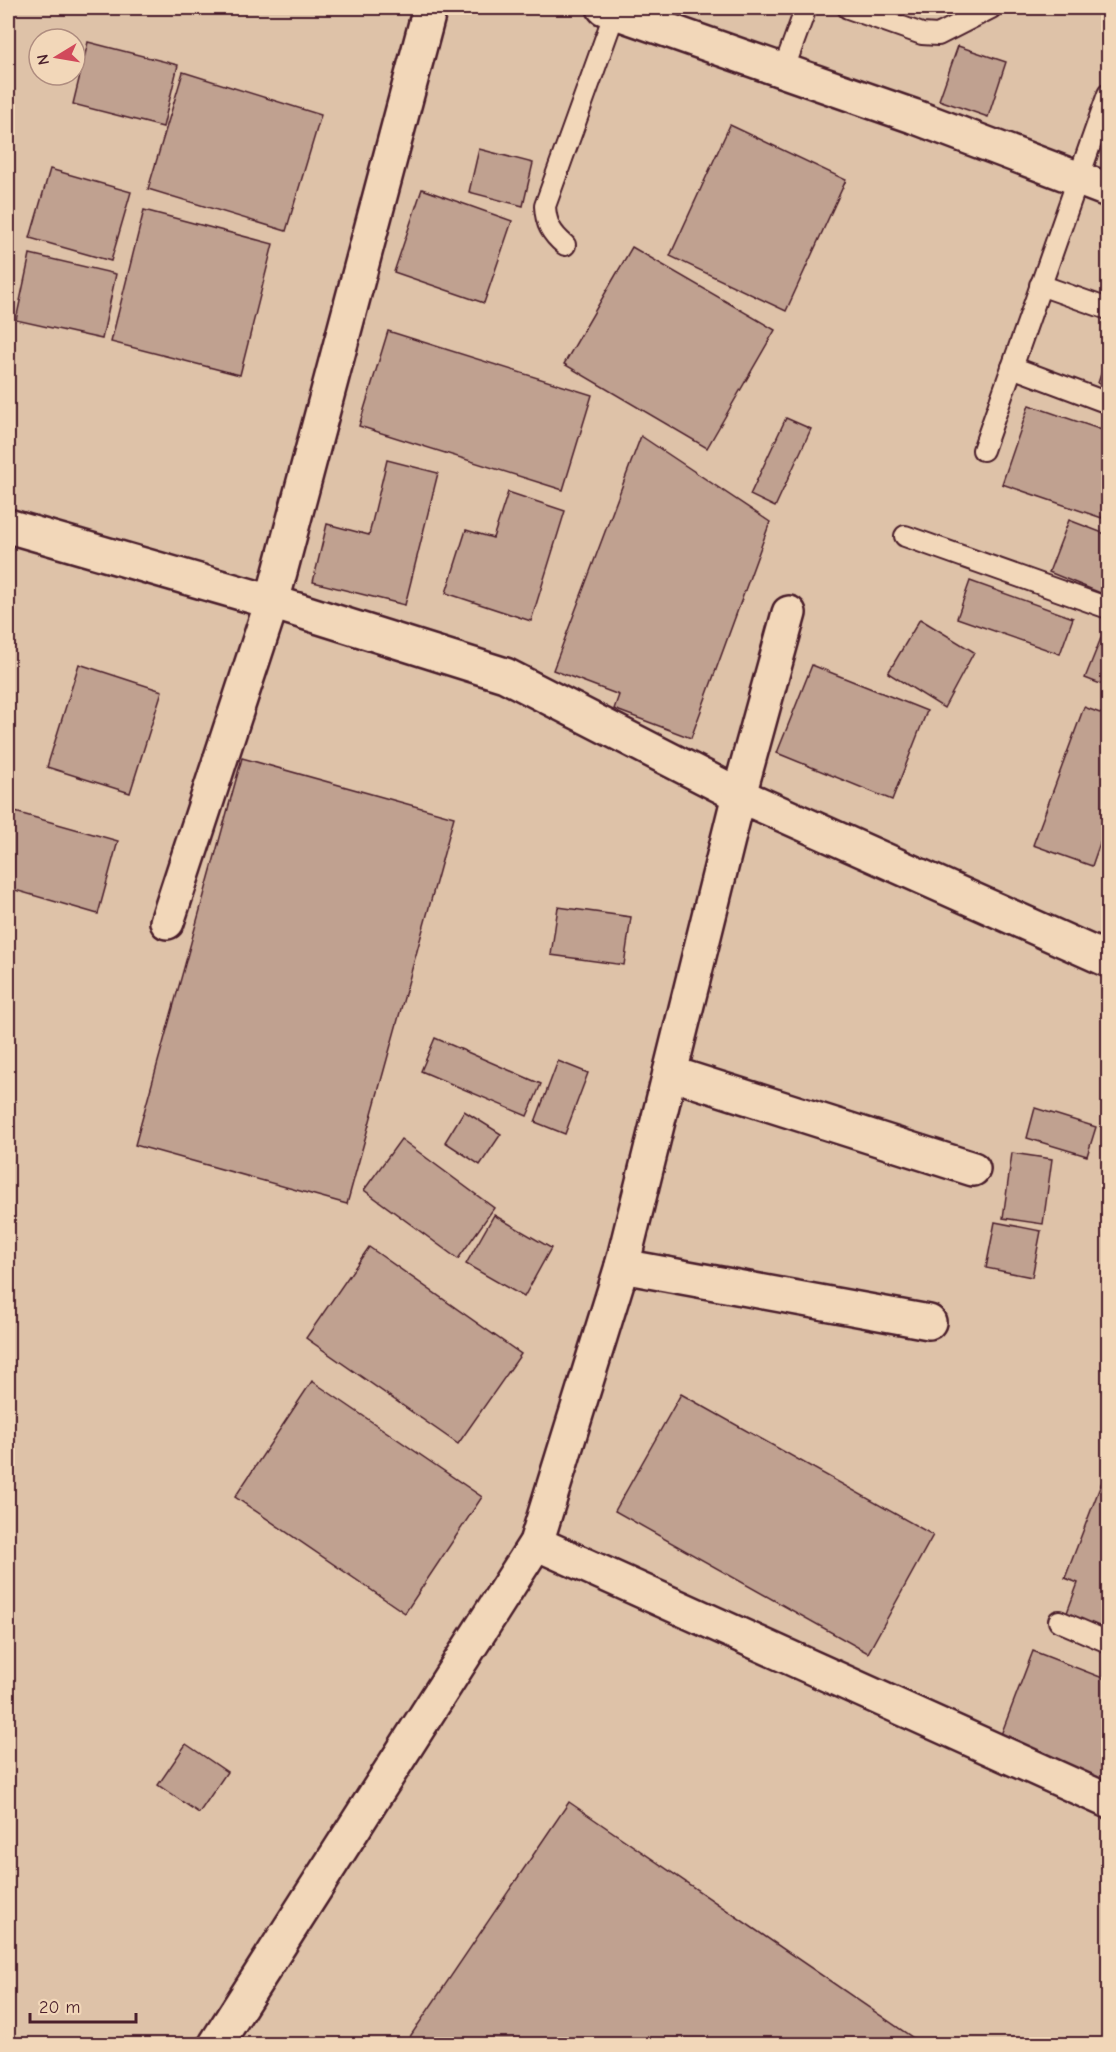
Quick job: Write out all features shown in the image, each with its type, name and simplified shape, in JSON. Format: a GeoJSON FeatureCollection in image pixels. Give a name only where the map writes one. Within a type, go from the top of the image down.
{"type":"FeatureCollection","features":[{"type":"Feature","properties":{"kind":"street"},"geometry":{"type":"LineString","coordinates":[[167,922],[272,602],[430,8]]}},
{"type":"Feature","properties":{"kind":"street"},"geometry":{"type":"LineString","coordinates":[[609,10],[914,116],[1108,190]]}},
{"type":"Feature","properties":{"kind":"street"},"geometry":{"type":"LineString","coordinates":[[8,526],[272,602],[505,675],[739,795],[1108,960]]}},
{"type":"Feature","properties":{"kind":"street"},"geometry":{"type":"LineString","coordinates":[[216,2044],[537,1543],[622,1266],[739,795],[789,613]]}},
{"type":"Feature","properties":{"kind":"street"},"geometry":{"type":"LineString","coordinates":[[670,1073],[972,1169]]}},
{"type":"Feature","properties":{"kind":"street"},"geometry":{"type":"LineString","coordinates":[[622,1266],[929,1322]]}},
{"type":"Feature","properties":{"kind":"street"},"geometry":{"type":"LineString","coordinates":[[537,1543],[1108,1801]]}},
{"type":"Feature","properties":{"kind":"lane"},"geometry":{"type":"LineString","coordinates":[[783,71],[806,8]]}},
{"type":"Feature","properties":{"kind":"lane"},"geometry":{"type":"LineString","coordinates":[[848,8],[921,34],[938,35],[991,8]]}},
{"type":"Feature","properties":{"kind":"lane"},"geometry":{"type":"LineString","coordinates":[[565,245],[552,233],[546,220],[545,206],[609,10]]}},
{"type":"Feature","properties":{"kind":"lane"},"geometry":{"type":"LineString","coordinates":[[983,450],[1108,94]]}},
{"type":"Feature","properties":{"kind":"lane"},"geometry":{"type":"LineString","coordinates":[[1040,285],[1108,309]]}},
{"type":"Feature","properties":{"kind":"lane"},"geometry":{"type":"LineString","coordinates":[[1012,367],[1108,403]]}},
{"type":"Feature","properties":{"kind":"lane"},"geometry":{"type":"LineString","coordinates":[[905,536],[1108,608]]}},
{"type":"Feature","properties":{"kind":"lane"},"geometry":{"type":"LineString","coordinates":[[1059,1621],[1108,1642]]}},
{"type":"Feature","properties":{"kind":"shaded area"},"geometry":{"type":"Polygon","coordinates":[[[8,8],[1108,8],[1108,2044],[8,2044],[8,8]]]}},
{"type":"Feature","properties":{"kind":"building"},"geometry":{"type":"Polygon","coordinates":[[[773,8],[794,8],[791,14],[773,8]]]}},
{"type":"Feature","properties":{"kind":"building"},"geometry":{"type":"Polygon","coordinates":[[[88,42],[178,65],[163,127],[73,104],[77,87],[87,87],[88,42]]]}},
{"type":"Feature","properties":{"kind":"building"},"geometry":{"type":"Polygon","coordinates":[[[958,46],[1006,62],[988,117],[939,100],[958,46]]]}},
{"type":"Feature","properties":{"kind":"building"},"geometry":{"type":"Polygon","coordinates":[[[183,72],[321,115],[286,231],[148,189],[183,72]]]}},
{"type":"Feature","properties":{"kind":"building"},"geometry":{"type":"Polygon","coordinates":[[[730,125],[846,180],[786,311],[670,256],[730,125]]]}},
{"type":"Feature","properties":{"kind":"building"},"geometry":{"type":"Polygon","coordinates":[[[479,149],[533,163],[523,206],[469,192],[479,149]]]}},
{"type":"Feature","properties":{"kind":"building"},"geometry":{"type":"Polygon","coordinates":[[[50,169],[131,192],[111,261],[30,238],[50,169]]]}},
{"type":"Feature","properties":{"kind":"building"},"geometry":{"type":"Polygon","coordinates":[[[422,189],[512,221],[484,303],[394,272],[422,189]]]}},
{"type":"Feature","properties":{"kind":"building"},"geometry":{"type":"Polygon","coordinates":[[[144,210],[273,244],[240,375],[111,342],[144,210]]]}},
{"type":"Feature","properties":{"kind":"building"},"geometry":{"type":"Polygon","coordinates":[[[632,247],[775,330],[707,448],[564,364],[632,247]]]}},
{"type":"Feature","properties":{"kind":"building"},"geometry":{"type":"Polygon","coordinates":[[[30,254],[116,274],[102,339],[16,320],[30,254]]]}},
{"type":"Feature","properties":{"kind":"building"},"geometry":{"type":"Polygon","coordinates":[[[388,331],[592,395],[563,490],[359,426],[388,331]]]}},
{"type":"Feature","properties":{"kind":"building"},"geometry":{"type":"Polygon","coordinates":[[[1108,353],[1108,387],[1098,383],[1108,353]]]}},
{"type":"Feature","properties":{"kind":"building"},"geometry":{"type":"Polygon","coordinates":[[[1029,405],[1108,432],[1108,497],[1102,518],[1002,484],[1029,405]]]}},
{"type":"Feature","properties":{"kind":"building"},"geometry":{"type":"Polygon","coordinates":[[[786,418],[811,429],[775,507],[750,495],[786,418]]]}},
{"type":"Feature","properties":{"kind":"building"},"geometry":{"type":"Polygon","coordinates":[[[641,436],[770,522],[691,738],[614,709],[619,695],[553,670],[641,436]]]}},
{"type":"Feature","properties":{"kind":"building"},"geometry":{"type":"Polygon","coordinates":[[[387,460],[438,473],[405,605],[313,582],[327,524],[369,535],[387,460]]]}},
{"type":"Feature","properties":{"kind":"building"},"geometry":{"type":"Polygon","coordinates":[[[508,492],[565,511],[531,621],[446,593],[466,530],[493,538],[508,492]]]}},
{"type":"Feature","properties":{"kind":"building"},"geometry":{"type":"Polygon","coordinates":[[[1069,520],[1108,535],[1108,596],[1049,572],[1069,520]]]}},
{"type":"Feature","properties":{"kind":"building"},"geometry":{"type":"Polygon","coordinates":[[[970,581],[1073,618],[1060,654],[957,618],[970,581]]]}},
{"type":"Feature","properties":{"kind":"building"},"geometry":{"type":"Polygon","coordinates":[[[920,619],[974,652],[944,708],[888,673],[920,619]]]}},
{"type":"Feature","properties":{"kind":"building"},"geometry":{"type":"Polygon","coordinates":[[[1103,633],[1108,636],[1108,687],[1085,678],[1103,633]]]}},
{"type":"Feature","properties":{"kind":"building"},"geometry":{"type":"Polygon","coordinates":[[[79,664],[162,691],[130,793],[47,767],[79,664]]]}},
{"type":"Feature","properties":{"kind":"building"},"geometry":{"type":"Polygon","coordinates":[[[812,665],[927,711],[892,800],[777,753],[812,665]]]}},
{"type":"Feature","properties":{"kind":"building"},"geometry":{"type":"Polygon","coordinates":[[[1084,707],[1108,716],[1108,820],[1092,866],[1033,845],[1084,707]]]}},
{"type":"Feature","properties":{"kind":"building"},"geometry":{"type":"Polygon","coordinates":[[[242,758],[454,817],[347,1204],[135,1145],[242,758]]]}},
{"type":"Feature","properties":{"kind":"building"},"geometry":{"type":"Polygon","coordinates":[[[8,810],[118,841],[98,914],[8,888],[8,810]]]}},
{"type":"Feature","properties":{"kind":"building"},"geometry":{"type":"Polygon","coordinates":[[[558,907],[631,917],[624,965],[551,955],[558,907]]]}},
{"type":"Feature","properties":{"kind":"building"},"geometry":{"type":"Polygon","coordinates":[[[435,1038],[541,1084],[527,1116],[421,1071],[435,1038]]]}},
{"type":"Feature","properties":{"kind":"building"},"geometry":{"type":"Polygon","coordinates":[[[558,1061],[588,1073],[565,1134],[535,1122],[558,1061]]]}},
{"type":"Feature","properties":{"kind":"building"},"geometry":{"type":"Polygon","coordinates":[[[1035,1108],[1096,1127],[1087,1156],[1027,1138],[1035,1108]]]}},
{"type":"Feature","properties":{"kind":"building"},"geometry":{"type":"Polygon","coordinates":[[[464,1111],[501,1134],[480,1165],[445,1142],[464,1111]]]}},
{"type":"Feature","properties":{"kind":"building"},"geometry":{"type":"Polygon","coordinates":[[[401,1139],[494,1208],[458,1259],[364,1190],[401,1139]]]}},
{"type":"Feature","properties":{"kind":"building"},"geometry":{"type":"Polygon","coordinates":[[[1012,1153],[1052,1159],[1043,1224],[1003,1218],[1012,1153]]]}},
{"type":"Feature","properties":{"kind":"building"},"geometry":{"type":"Polygon","coordinates":[[[494,1215],[551,1248],[524,1297],[466,1264],[494,1215]]]}},
{"type":"Feature","properties":{"kind":"building"},"geometry":{"type":"Polygon","coordinates":[[[995,1222],[1041,1231],[1032,1277],[986,1268],[995,1222]]]}},
{"type":"Feature","properties":{"kind":"building"},"geometry":{"type":"Polygon","coordinates":[[[369,1247],[521,1354],[458,1444],[306,1338],[369,1247]]]}},
{"type":"Feature","properties":{"kind":"building"},"geometry":{"type":"Polygon","coordinates":[[[312,1381],[482,1497],[405,1613],[235,1497],[312,1381]]]}},
{"type":"Feature","properties":{"kind":"building"},"geometry":{"type":"Polygon","coordinates":[[[681,1394],[933,1535],[868,1653],[615,1511],[681,1394]]]}},
{"type":"Feature","properties":{"kind":"building"},"geometry":{"type":"Polygon","coordinates":[[[1108,1466],[1108,1635],[1065,1618],[1078,1583],[1065,1578],[1108,1466]]]}},
{"type":"Feature","properties":{"kind":"building"},"geometry":{"type":"Polygon","coordinates":[[[1033,1651],[1108,1680],[1108,1782],[999,1740],[1033,1651]]]}},
{"type":"Feature","properties":{"kind":"building"},"geometry":{"type":"Polygon","coordinates":[[[186,1744],[227,1772],[199,1813],[158,1785],[186,1744]]]}},
{"type":"Feature","properties":{"kind":"building"},"geometry":{"type":"Polygon","coordinates":[[[569,1802],[922,2044],[405,2044],[569,1802]]]}}]}
